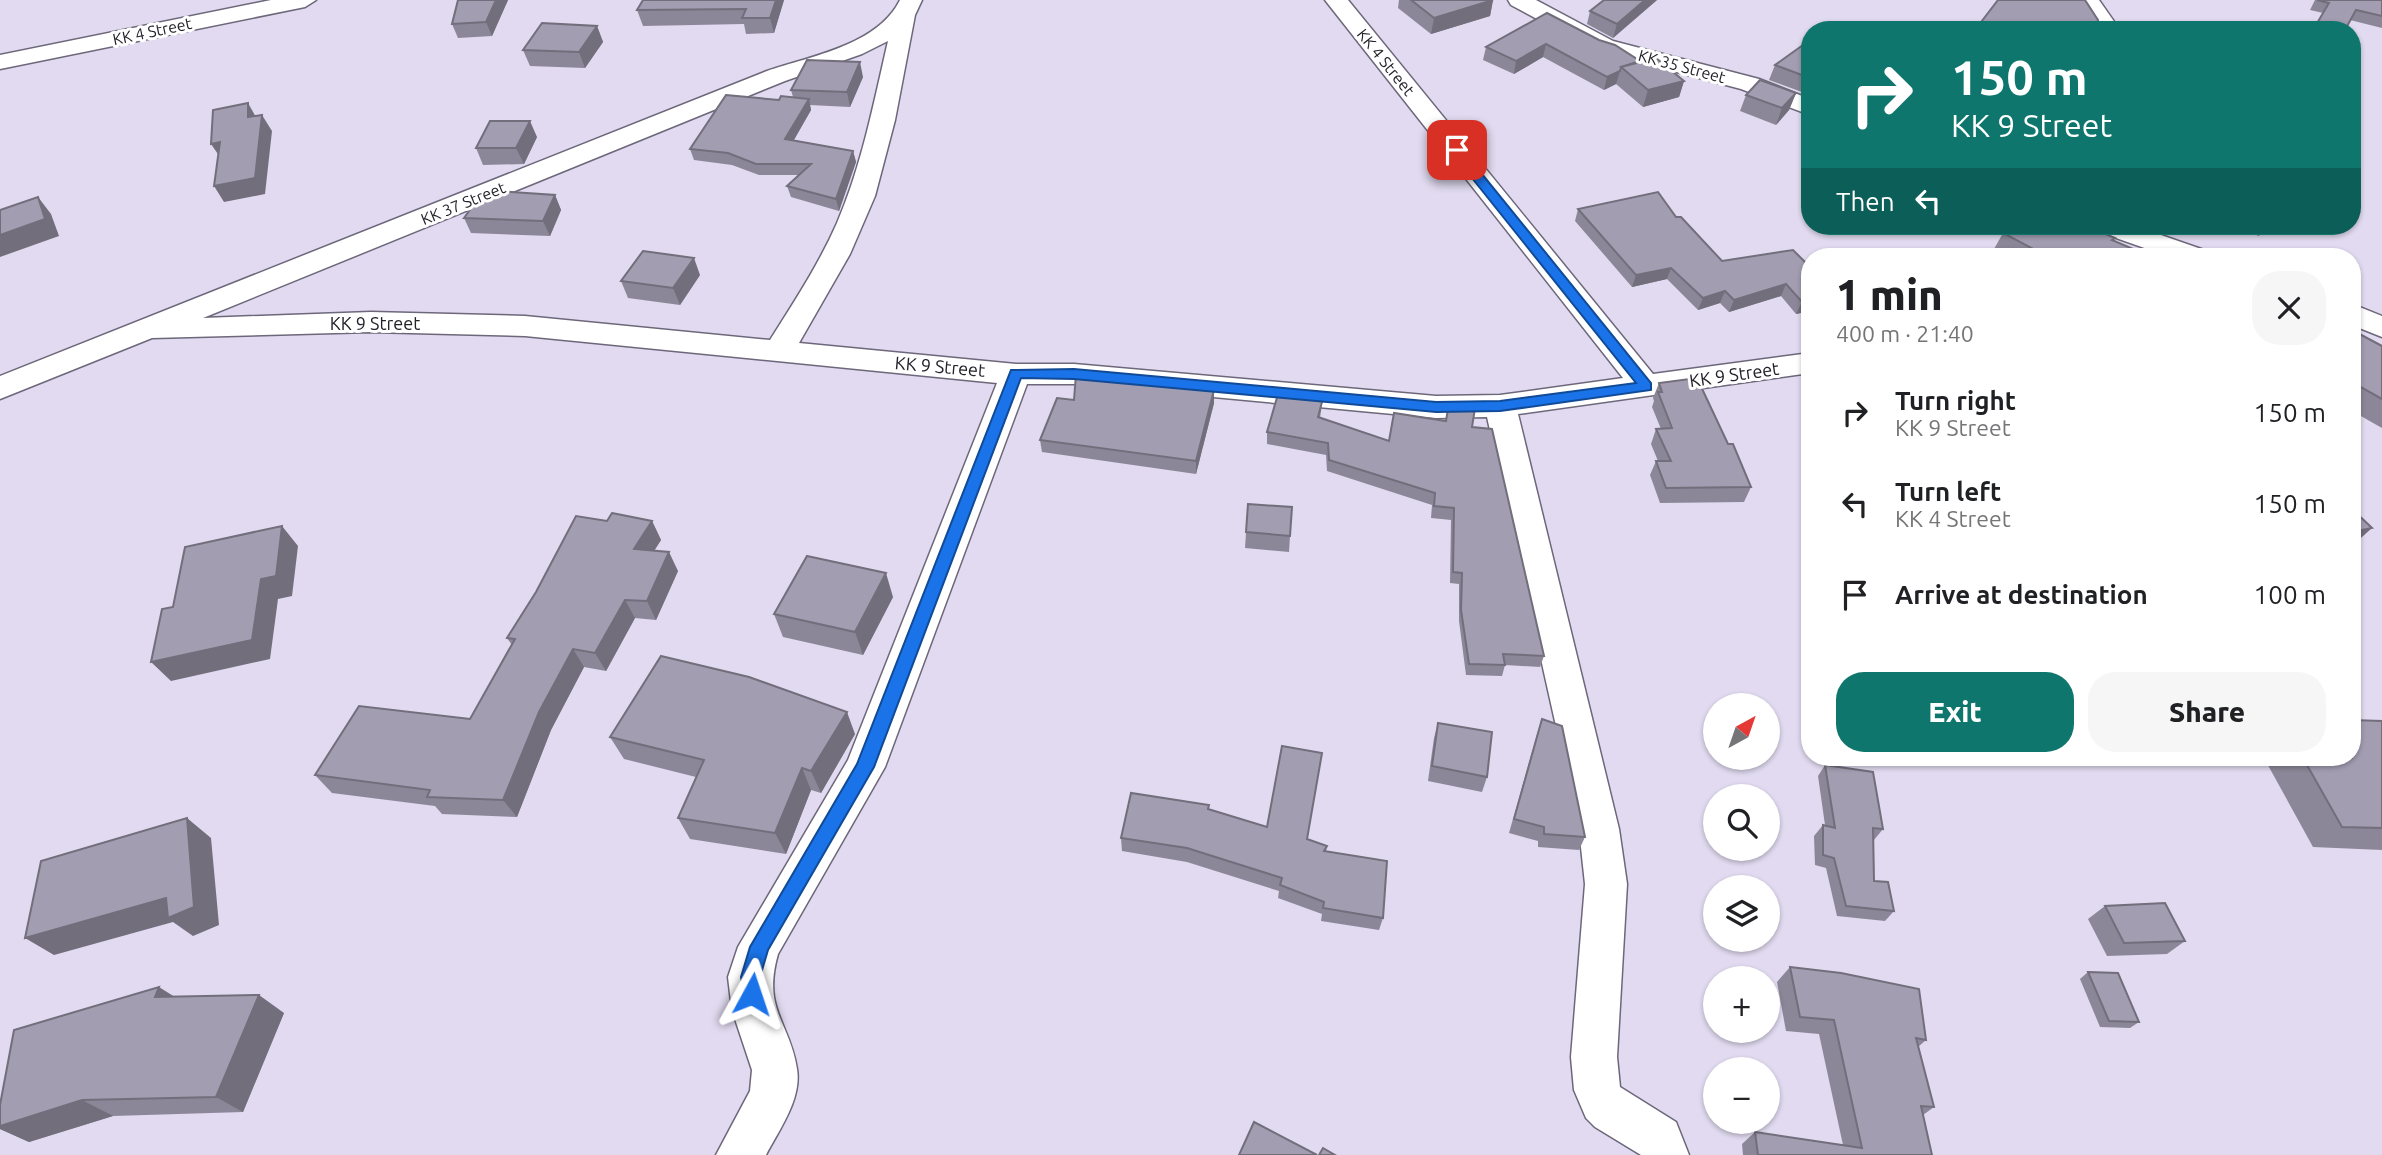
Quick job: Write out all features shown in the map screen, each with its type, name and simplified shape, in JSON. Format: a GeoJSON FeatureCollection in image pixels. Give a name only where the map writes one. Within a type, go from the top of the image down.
{"type":"FeatureCollection","features":[{"type":"Feature","properties":{"kind":"street","name":"KK 4 Street"},"geometry":{"type":"LineString","coordinates":[[0,62],[305,0]]}},
{"type":"Feature","properties":{"kind":"street","name":"KK 4 Street"},"geometry":{"type":"LineString","coordinates":[[1336,0],[1646,386]]}},
{"type":"Feature","properties":{"kind":"street","name":"KK 35 Street"},"geometry":{"type":"LineString","coordinates":[[1519,0],[1605,46],[1750,84],[1801,104]]}},
{"type":"Feature","properties":{"kind":"street"},"geometry":{"type":"LineString","coordinates":[[2088,0],[2102,21]]}},
{"type":"Feature","properties":{"kind":"street"},"geometry":{"type":"LineString","coordinates":[[778,352],[835,257],[852,219],[908,9]]}},
{"type":"Feature","properties":{"kind":"street","name":"KK 37 Street"},"geometry":{"type":"LineString","coordinates":[[0,388],[153,329],[776,76],[866,43],[908,9]]}},
{"type":"Feature","properties":{"kind":"street"},"geometry":{"type":"LineString","coordinates":[[2125,248],[2138,235]]}},
{"type":"Feature","properties":{"kind":"street"},"geometry":{"type":"LineString","coordinates":[[2150,235],[2178,248]]}},
{"type":"Feature","properties":{"kind":"street"},"geometry":{"type":"LineString","coordinates":[[2361,318],[2382,327]]}},
{"type":"Feature","properties":{"kind":"street","name":"KK 9 Street"},"geometry":{"type":"LineString","coordinates":[[153,329],[370,322],[525,326],[778,352],[1016,373],[1074,374],[1436,407],[1500,406],[1801,364]]}},
{"type":"Feature","properties":{"kind":"street"},"geometry":{"type":"LineString","coordinates":[[740,1155],[772,1097],[775,1070],[754,1010],[750,977],[759,947],[865,767],[1016,373]]}},
{"type":"Feature","properties":{"kind":"street"},"geometry":{"type":"LineString","coordinates":[[1500,406],[1599,829],[1606,884],[1594,1056],[1598,1090],[1602,1102],[1611,1111],[1659,1139],[1665,1155]]}},
{"type":"Feature","properties":{"kind":"building"},"geometry":{"type":"Polygon","coordinates":[[[458,0],[496,0],[486,22],[452,24],[458,0]]]}},
{"type":"Feature","properties":{"kind":"building"},"geometry":{"type":"Polygon","coordinates":[[[643,0],[776,0],[770,18],[742,18],[746,9],[637,10],[643,0]]]}},
{"type":"Feature","properties":{"kind":"building"},"geometry":{"type":"Polygon","coordinates":[[[1411,0],[1493,0],[1434,18],[1411,0]]]}},
{"type":"Feature","properties":{"kind":"building"},"geometry":{"type":"Polygon","coordinates":[[[1604,0],[1645,0],[1617,24],[1590,11],[1604,0]]]}},
{"type":"Feature","properties":{"kind":"building"},"geometry":{"type":"Polygon","coordinates":[[[1998,0],[2085,0],[2098,20],[2098,21],[1982,21],[1998,0]]]}},
{"type":"Feature","properties":{"kind":"building"},"geometry":{"type":"Polygon","coordinates":[[[2317,0],[2382,0],[2382,16],[2356,10],[2350,21],[2318,21],[2329,3],[2317,0]]]}},
{"type":"Feature","properties":{"kind":"building"},"geometry":{"type":"Polygon","coordinates":[[[1547,13],[1599,40],[1615,45],[1640,61],[1621,67],[1620,71],[1607,77],[1546,44],[1516,61],[1486,47],[1547,13]]]}},
{"type":"Feature","properties":{"kind":"building"},"geometry":{"type":"Polygon","coordinates":[[[542,23],[597,26],[579,52],[523,50],[542,23]]]}},
{"type":"Feature","properties":{"kind":"building"},"geometry":{"type":"Polygon","coordinates":[[[1801,46],[1801,75],[1775,65],[1801,46]]]}},
{"type":"Feature","properties":{"kind":"building"},"geometry":{"type":"Polygon","coordinates":[[[1656,58],[1684,81],[1648,90],[1621,67],[1656,58]]]}},
{"type":"Feature","properties":{"kind":"building"},"geometry":{"type":"Polygon","coordinates":[[[807,60],[860,62],[847,92],[791,90],[807,60]]]}},
{"type":"Feature","properties":{"kind":"building"},"geometry":{"type":"Polygon","coordinates":[[[1760,80],[1796,93],[1782,108],[1746,95],[1760,80]]]}},
{"type":"Feature","properties":{"kind":"building"},"geometry":{"type":"Polygon","coordinates":[[[726,95],[779,100],[781,96],[809,99],[785,139],[853,151],[836,199],[787,186],[811,164],[756,164],[728,153],[690,149],[726,95]]]}},
{"type":"Feature","properties":{"kind":"building"},"geometry":{"type":"Polygon","coordinates":[[[248,103],[248,117],[262,115],[255,178],[214,186],[220,142],[211,144],[213,110],[248,103]]]}},
{"type":"Feature","properties":{"kind":"building"},"geometry":{"type":"Polygon","coordinates":[[[490,121],[530,121],[516,148],[476,148],[490,121]]]}},
{"type":"Feature","properties":{"kind":"building"},"geometry":{"type":"Polygon","coordinates":[[[484,190],[555,195],[543,221],[464,218],[484,190]]]}},
{"type":"Feature","properties":{"kind":"building"},"geometry":{"type":"Polygon","coordinates":[[[1658,192],[1676,217],[1681,217],[1722,261],[1793,250],[1801,258],[1801,301],[1786,284],[1734,300],[1725,291],[1703,298],[1671,268],[1636,275],[1578,209],[1658,192]]]}},
{"type":"Feature","properties":{"kind":"building"},"geometry":{"type":"Polygon","coordinates":[[[38,197],[45,219],[0,235],[0,210],[38,197]]]}},
{"type":"Feature","properties":{"kind":"building"},"geometry":{"type":"Polygon","coordinates":[[[2007,235],[2108,235],[2115,238],[2112,240],[2131,248],[2031,248],[2007,235]]]}},
{"type":"Feature","properties":{"kind":"building"},"geometry":{"type":"Polygon","coordinates":[[[643,251],[694,258],[673,288],[621,281],[643,251]]]}},
{"type":"Feature","properties":{"kind":"building"},"geometry":{"type":"Polygon","coordinates":[[[2361,335],[2382,346],[2382,399],[2361,387],[2361,335]]]}},
{"type":"Feature","properties":{"kind":"building"},"geometry":{"type":"Polygon","coordinates":[[[1076,374],[1214,390],[1196,461],[1040,440],[1057,398],[1074,400],[1076,374]]]}},
{"type":"Feature","properties":{"kind":"building"},"geometry":{"type":"Polygon","coordinates":[[[1697,378],[1728,444],[1733,444],[1751,487],[1666,488],[1656,461],[1671,461],[1656,429],[1672,428],[1658,392],[1662,392],[1659,383],[1697,378]]]}},
{"type":"Feature","properties":{"kind":"building"},"geometry":{"type":"Polygon","coordinates":[[[1278,394],[1323,398],[1318,417],[1389,441],[1394,413],[1446,421],[1448,409],[1475,408],[1472,427],[1492,429],[1544,656],[1503,654],[1505,665],[1469,664],[1461,610],[1462,573],[1453,572],[1454,508],[1434,506],[1435,493],[1329,460],[1328,443],[1267,432],[1278,394]]]}},
{"type":"Feature","properties":{"kind":"building"},"geometry":{"type":"Polygon","coordinates":[[[1248,504],[1292,507],[1290,536],[1246,532],[1248,504]]]}},
{"type":"Feature","properties":{"kind":"building"},"geometry":{"type":"Polygon","coordinates":[[[612,513],[652,521],[634,549],[669,552],[647,601],[625,600],[595,653],[573,649],[539,712],[503,800],[427,797],[430,790],[315,775],[359,706],[470,719],[515,639],[507,638],[536,592],[576,516],[607,521],[612,513]]]}},
{"type":"Feature","properties":{"kind":"building"},"geometry":{"type":"Polygon","coordinates":[[[2361,518],[2372,528],[2361,530],[2361,518]]]}},
{"type":"Feature","properties":{"kind":"building"},"geometry":{"type":"Polygon","coordinates":[[[282,526],[276,576],[261,579],[252,640],[151,662],[162,609],[173,607],[185,547],[282,526]]]}},
{"type":"Feature","properties":{"kind":"building"},"geometry":{"type":"Polygon","coordinates":[[[807,556],[886,573],[855,632],[774,614],[807,556]]]}},
{"type":"Feature","properties":{"kind":"building"},"geometry":{"type":"Polygon","coordinates":[[[661,656],[749,677],[847,712],[811,771],[802,768],[775,833],[678,818],[704,760],[610,737],[661,656]]]}},
{"type":"Feature","properties":{"kind":"building"},"geometry":{"type":"Polygon","coordinates":[[[1542,719],[1562,726],[1585,837],[1544,834],[1544,827],[1514,819],[1542,719]]]}},
{"type":"Feature","properties":{"kind":"building"},"geometry":{"type":"Polygon","coordinates":[[[2361,720],[2382,721],[2382,828],[2342,827],[2308,766],[2361,766],[2361,720]]]}},
{"type":"Feature","properties":{"kind":"building"},"geometry":{"type":"Polygon","coordinates":[[[1438,723],[1492,732],[1487,777],[1432,766],[1438,723]]]}},
{"type":"Feature","properties":{"kind":"building"},"geometry":{"type":"Polygon","coordinates":[[[1282,746],[1322,753],[1307,839],[1327,846],[1324,851],[1387,861],[1383,918],[1323,908],[1324,902],[1280,885],[1282,878],[1187,848],[1121,838],[1131,793],[1209,805],[1208,809],[1267,827],[1282,746]]]}},
{"type":"Feature","properties":{"kind":"building"},"geometry":{"type":"Polygon","coordinates":[[[1825,766],[1873,772],[1883,829],[1873,828],[1874,881],[1888,882],[1894,911],[1846,906],[1834,858],[1823,855],[1823,825],[1835,828],[1825,766]]]}},
{"type":"Feature","properties":{"kind":"building"},"geometry":{"type":"Polygon","coordinates":[[[187,818],[194,907],[168,918],[166,898],[25,938],[41,861],[187,818]]]}},
{"type":"Feature","properties":{"kind":"building"},"geometry":{"type":"Polygon","coordinates":[[[2165,903],[2185,941],[2124,943],[2105,906],[2165,903]]]}},
{"type":"Feature","properties":{"kind":"building"},"geometry":{"type":"Polygon","coordinates":[[[1790,967],[1841,973],[1919,989],[1926,1040],[1916,1038],[1934,1107],[1921,1106],[1932,1155],[1758,1155],[1755,1134],[1862,1148],[1834,1020],[1800,1017],[1790,967]]]}},
{"type":"Feature","properties":{"kind":"building"},"geometry":{"type":"Polygon","coordinates":[[[2088,972],[2118,973],[2139,1022],[2109,1021],[2088,972]]]}},
{"type":"Feature","properties":{"kind":"building"},"geometry":{"type":"Polygon","coordinates":[[[159,987],[155,997],[259,995],[216,1097],[82,1100],[0,1126],[0,1105],[14,1030],[159,987]]]}},
{"type":"Feature","properties":{"kind":"building"},"geometry":{"type":"Polygon","coordinates":[[[1254,1122],[1317,1155],[1239,1155],[1254,1122]]]}},
{"type":"Feature","properties":{"kind":"building"},"geometry":{"type":"Polygon","coordinates":[[[1323,1148],[1335,1155],[1319,1155],[1323,1148]]]}},
{"type":"Feature","properties":{"kind":"route"},"geometry":{"type":"LineString","coordinates":[[752,994],[750,977],[759,947],[865,767],[937,572],[1016,373],[1074,374],[1436,407],[1500,406],[1646,386],[1457,150]]}}]}
